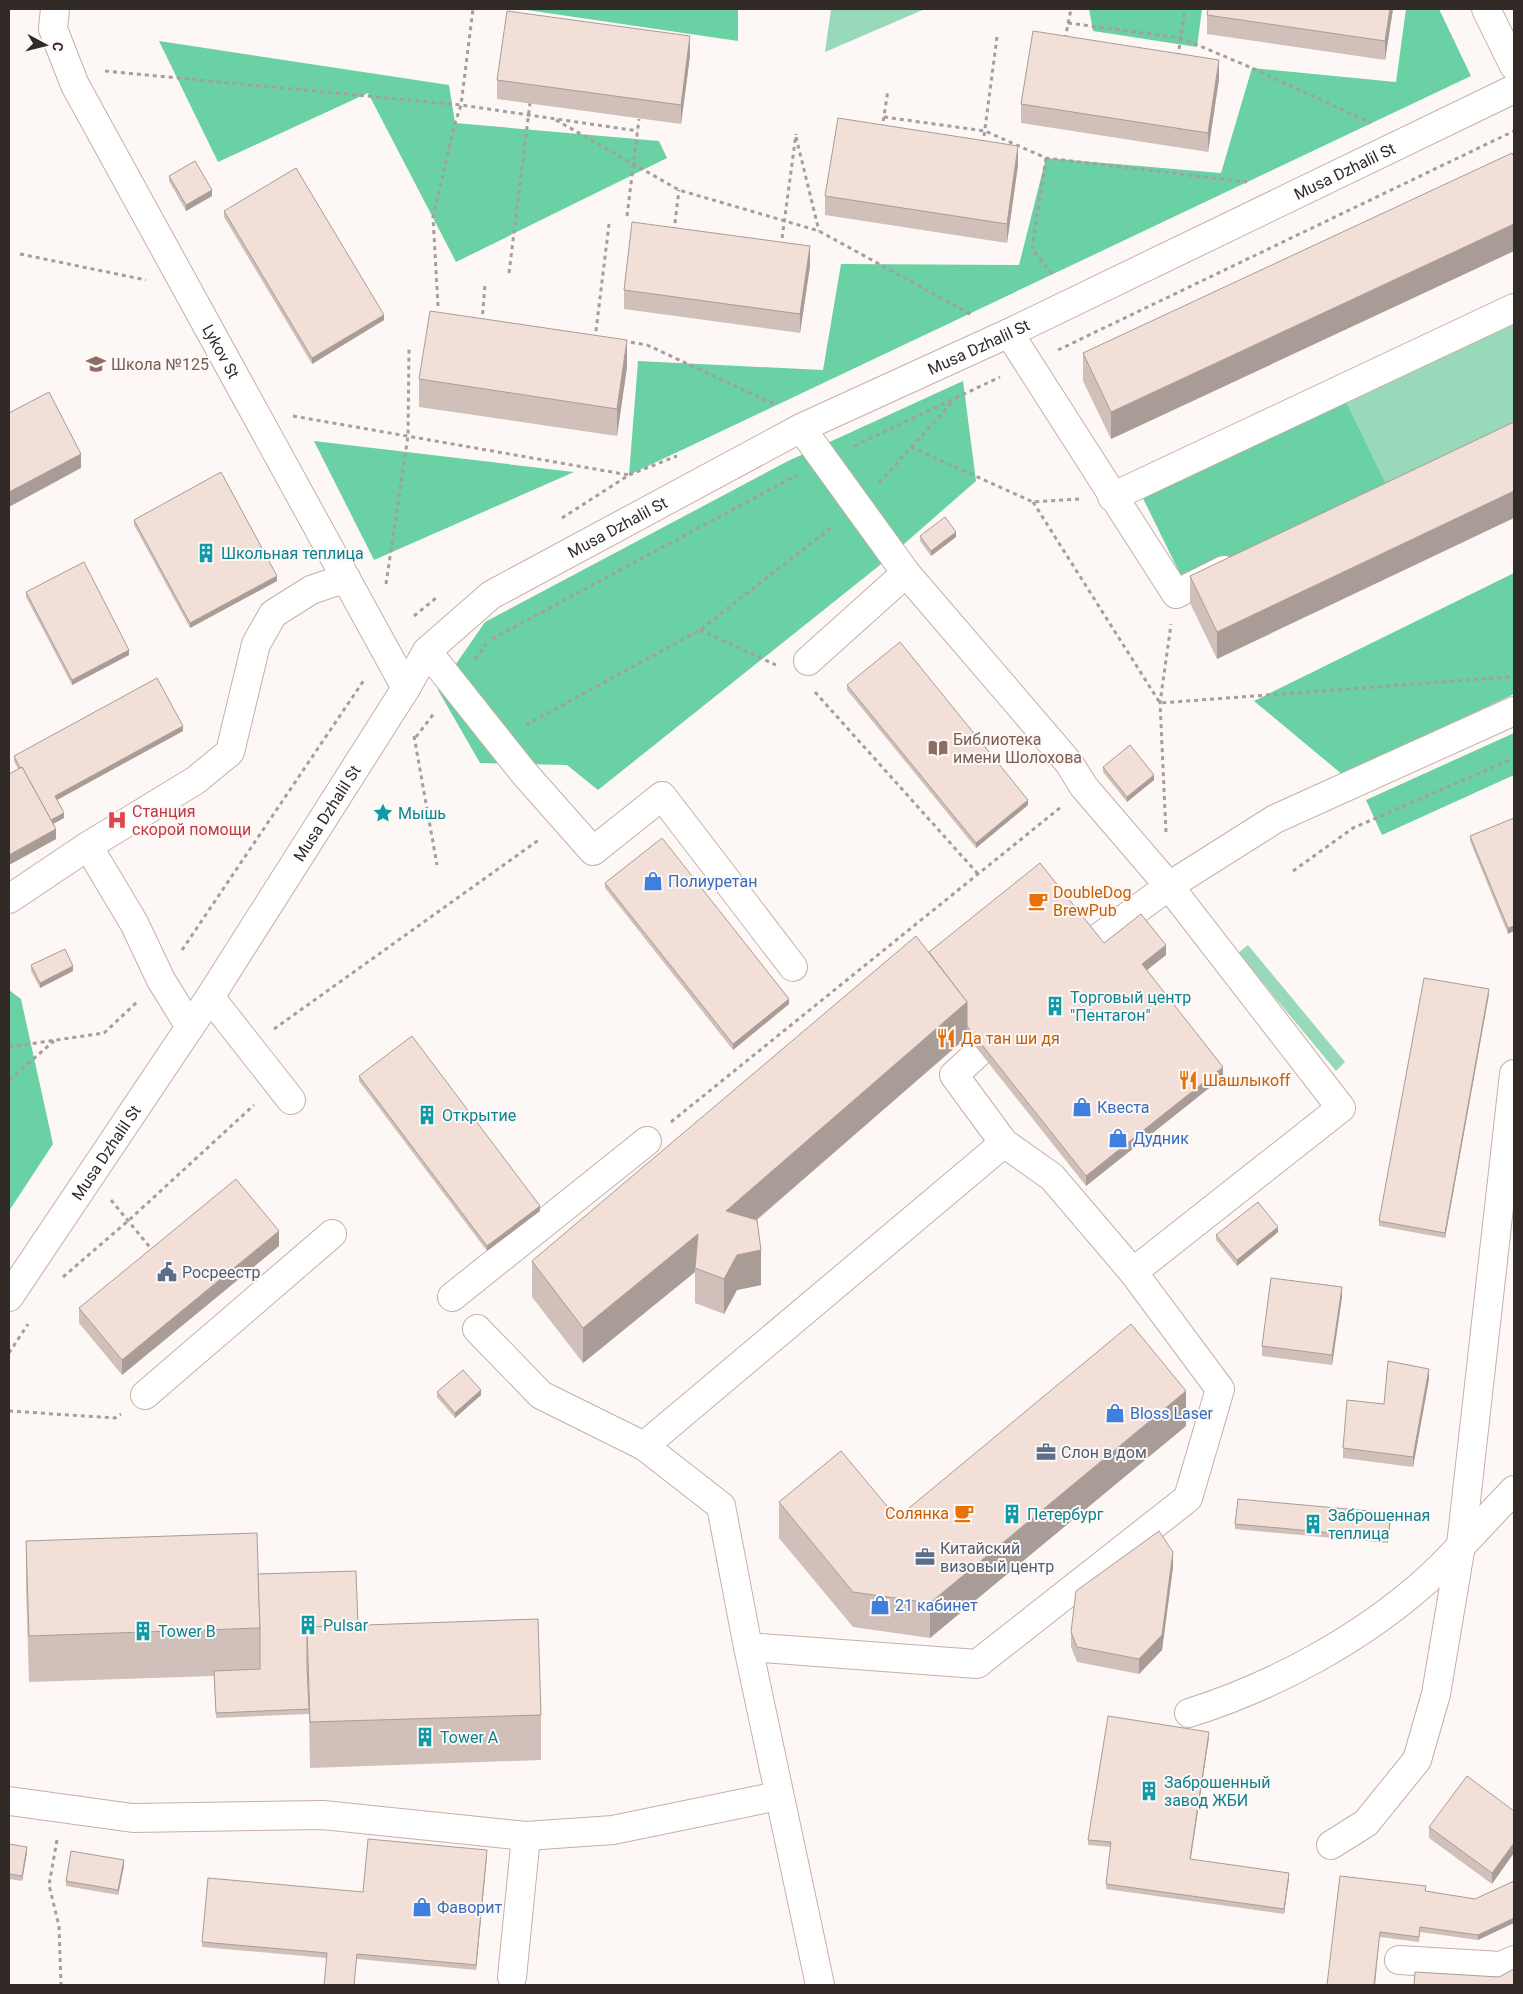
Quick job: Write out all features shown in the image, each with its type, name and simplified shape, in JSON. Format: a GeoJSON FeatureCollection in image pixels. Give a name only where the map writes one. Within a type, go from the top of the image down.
{"type":"FeatureCollection","features":[{"type":"Feature","properties":{"kind":"street","name":"Lykov St"},"geometry":{"type":"LineString","coordinates":[[56,9],[53,29],[75,85],[406,688]]}},
{"type":"Feature","properties":{"kind":"street"},"geometry":{"type":"LineString","coordinates":[[1486,9],[1514,66]]}},
{"type":"Feature","properties":{"kind":"street","name":"Musa Dzhalil St"},"geometry":{"type":"LineString","coordinates":[[9,1297],[190,1028],[406,688],[427,651],[491,595],[801,428],[1009,333],[1514,88]]}},
{"type":"Feature","properties":{"kind":"street"},"geometry":{"type":"LineString","coordinates":[[1112,497],[1514,308]]}},
{"type":"Feature","properties":{"kind":"street"},"geometry":{"type":"LineString","coordinates":[[1009,333],[1112,497],[1176,594],[1248,557]]}},
{"type":"Feature","properties":{"kind":"street"},"geometry":{"type":"LineString","coordinates":[[801,428],[906,573],[1069,763],[1084,787],[1169,886],[1342,1108],[1133,1272]]}},
{"type":"Feature","properties":{"kind":"street"},"geometry":{"type":"LineString","coordinates":[[808,661],[906,573]]}},
{"type":"Feature","properties":{"kind":"street"},"geometry":{"type":"LineString","coordinates":[[9,899],[88,846],[196,780],[230,752],[256,644],[273,614],[311,590],[346,578]]}},
{"type":"Feature","properties":{"kind":"street"},"geometry":{"type":"LineString","coordinates":[[427,651],[497,741],[593,851],[662,796],[793,967]]}},
{"type":"Feature","properties":{"kind":"street"},"geometry":{"type":"LineString","coordinates":[[1094,941],[1169,886],[1275,820],[1514,711]]}},
{"type":"Feature","properties":{"kind":"street"},"geometry":{"type":"LineString","coordinates":[[88,846],[134,923],[162,980],[190,1028]]}},
{"type":"Feature","properties":{"kind":"street"},"geometry":{"type":"LineString","coordinates":[[210,997],[284,1092]]}},
{"type":"Feature","properties":{"kind":"street"},"geometry":{"type":"LineString","coordinates":[[748,1646],[977,1664],[1188,1498],[1220,1389],[1133,1272],[1052,1177],[1004,1143],[954,1075],[979,1052]]}},
{"type":"Feature","properties":{"kind":"street"},"geometry":{"type":"LineString","coordinates":[[1331,1845],[1366,1823],[1417,1760],[1436,1694],[1461,1545],[1514,1074]]}},
{"type":"Feature","properties":{"kind":"street"},"geometry":{"type":"LineString","coordinates":[[452,1297],[647,1141]]}},
{"type":"Feature","properties":{"kind":"street"},"geometry":{"type":"LineString","coordinates":[[644,1446],[1004,1143]]}},
{"type":"Feature","properties":{"kind":"street"},"geometry":{"type":"LineString","coordinates":[[145,1396],[332,1234]]}},
{"type":"Feature","properties":{"kind":"street"},"geometry":{"type":"LineString","coordinates":[[477,1329],[541,1395],[644,1446],[721,1506],[778,1796],[820,1985]]}},
{"type":"Feature","properties":{"kind":"street"},"geometry":{"type":"LineString","coordinates":[[1189,1713],[1228,1701],[1306,1663],[1375,1621],[1426,1580],[1514,1490]]}},
{"type":"Feature","properties":{"kind":"street"},"geometry":{"type":"LineString","coordinates":[[9,1801],[133,1818],[323,1815],[526,1836],[613,1830],[778,1796]]}},
{"type":"Feature","properties":{"kind":"street"},"geometry":{"type":"LineString","coordinates":[[512,1978],[526,1836]]}},
{"type":"Feature","properties":{"kind":"street"},"geometry":{"type":"LineString","coordinates":[[1399,1960],[1501,1966],[1514,1960]]}},
{"type":"Feature","properties":{"kind":"path"},"geometry":{"type":"LineString","coordinates":[[438,306],[433,217],[461,105],[473,9]]}},
{"type":"Feature","properties":{"kind":"path"},"geometry":{"type":"LineString","coordinates":[[1064,47],[1071,9]]}},
{"type":"Feature","properties":{"kind":"path"},"geometry":{"type":"LineString","coordinates":[[1176,64],[1185,9]]}},
{"type":"Feature","properties":{"kind":"path"},"geometry":{"type":"LineString","coordinates":[[1068,22],[1181,38],[1252,68],[1375,125]]}},
{"type":"Feature","properties":{"kind":"path"},"geometry":{"type":"LineString","coordinates":[[982,150],[997,37]]}},
{"type":"Feature","properties":{"kind":"path"},"geometry":{"type":"LineString","coordinates":[[100,71],[461,105],[638,131]]}},
{"type":"Feature","properties":{"kind":"path"},"geometry":{"type":"LineString","coordinates":[[882,135],[888,90]]}},
{"type":"Feature","properties":{"kind":"path"},"geometry":{"type":"LineString","coordinates":[[509,272],[530,103]]}},
{"type":"Feature","properties":{"kind":"path"},"geometry":{"type":"LineString","coordinates":[[884,117],[985,131],[1046,158],[1250,182]]}},
{"type":"Feature","properties":{"kind":"path"},"geometry":{"type":"LineString","coordinates":[[627,216],[639,118]]}},
{"type":"Feature","properties":{"kind":"path"},"geometry":{"type":"LineString","coordinates":[[554,119],[679,190],[819,231],[984,322],[1009,333]]}},
{"type":"Feature","properties":{"kind":"path"},"geometry":{"type":"LineString","coordinates":[[410,746],[489,640],[824,461],[1514,131]]}},
{"type":"Feature","properties":{"kind":"path"},"geometry":{"type":"LineString","coordinates":[[780,253],[796,134],[819,231]]}},
{"type":"Feature","properties":{"kind":"path"},"geometry":{"type":"LineString","coordinates":[[1046,158],[1032,249],[1060,284]]}},
{"type":"Feature","properties":{"kind":"path"},"geometry":{"type":"LineString","coordinates":[[673,237],[679,190]]}},
{"type":"Feature","properties":{"kind":"path"},"geometry":{"type":"LineString","coordinates":[[594,345],[609,224]]}},
{"type":"Feature","properties":{"kind":"path"},"geometry":{"type":"LineString","coordinates":[[20,254],[154,282]]}},
{"type":"Feature","properties":{"kind":"path"},"geometry":{"type":"LineString","coordinates":[[481,328],[485,284]]}},
{"type":"Feature","properties":{"kind":"path"},"geometry":{"type":"LineString","coordinates":[[596,336],[604,338]]}},
{"type":"Feature","properties":{"kind":"path"},"geometry":{"type":"LineString","coordinates":[[621,340],[647,344],[787,410],[801,428]]}},
{"type":"Feature","properties":{"kind":"path"},"geometry":{"type":"LineString","coordinates":[[385,588],[408,436],[409,349]]}},
{"type":"Feature","properties":{"kind":"path"},"geometry":{"type":"LineString","coordinates":[[497,741],[700,630],[857,507],[955,398]]}},
{"type":"Feature","properties":{"kind":"path"},"geometry":{"type":"LineString","coordinates":[[288,415],[630,475]]}},
{"type":"Feature","properties":{"kind":"path"},"geometry":{"type":"LineString","coordinates":[[911,447],[1033,502],[1112,497]]}},
{"type":"Feature","properties":{"kind":"path"},"geometry":{"type":"LineString","coordinates":[[1033,502],[1160,703]]}},
{"type":"Feature","properties":{"kind":"path"},"geometry":{"type":"LineString","coordinates":[[1167,838],[1160,703],[1176,594]]}},
{"type":"Feature","properties":{"kind":"path"},"geometry":{"type":"LineString","coordinates":[[700,630],[779,666]]}},
{"type":"Feature","properties":{"kind":"path"},"geometry":{"type":"LineString","coordinates":[[1160,703],[1514,677]]}},
{"type":"Feature","properties":{"kind":"path"},"geometry":{"type":"LineString","coordinates":[[815,692],[978,874]]}},
{"type":"Feature","properties":{"kind":"path"},"geometry":{"type":"LineString","coordinates":[[415,738],[437,865]]}},
{"type":"Feature","properties":{"kind":"path"},"geometry":{"type":"LineString","coordinates":[[1293,871],[1353,828],[1514,758]]}},
{"type":"Feature","properties":{"kind":"path"},"geometry":{"type":"LineString","coordinates":[[647,1141],[1084,787]]}},
{"type":"Feature","properties":{"kind":"path"},"geometry":{"type":"LineString","coordinates":[[249,1047],[544,836]]}},
{"type":"Feature","properties":{"kind":"path"},"geometry":{"type":"LineString","coordinates":[[9,1047],[104,1033]]}},
{"type":"Feature","properties":{"kind":"path"},"geometry":{"type":"LineString","coordinates":[[9,1080],[54,1041]]}},
{"type":"Feature","properties":{"kind":"path"},"geometry":{"type":"LineString","coordinates":[[63,1270],[59,1278],[284,1092]]}},
{"type":"Feature","properties":{"kind":"path"},"geometry":{"type":"LineString","coordinates":[[104,1207],[115,1191]]}},
{"type":"Feature","properties":{"kind":"path"},"geometry":{"type":"LineString","coordinates":[[109,1199],[158,1258]]}},
{"type":"Feature","properties":{"kind":"path"},"geometry":{"type":"LineString","coordinates":[[9,1353],[28,1323]]}},
{"type":"Feature","properties":{"kind":"path"},"geometry":{"type":"LineString","coordinates":[[9,1411],[115,1418],[145,1396]]}},
{"type":"Feature","properties":{"kind":"path"},"geometry":{"type":"LineString","coordinates":[[61,1985],[59,1926],[49,1885],[57,1840],[67,1808]]}},
{"type":"Feature","properties":{"kind":"green space"},"geometry":{"type":"Polygon","coordinates":[[[520,9],[738,9],[738,41],[520,9]]]}},
{"type":"Feature","properties":{"kind":"green space"},"geometry":{"type":"Polygon","coordinates":[[[831,9],[925,9],[825,52],[831,9]]]}},
{"type":"Feature","properties":{"kind":"green space"},"geometry":{"type":"Polygon","coordinates":[[[1089,9],[1202,9],[1197,47],[1093,31],[1089,9]]]}},
{"type":"Feature","properties":{"kind":"green space"},"geometry":{"type":"Polygon","coordinates":[[[1406,9],[1439,9],[1471,76],[629,475],[638,361],[823,370],[841,264],[1019,265],[1046,158],[1221,173],[1252,68],[1396,82],[1406,9]]]}},
{"type":"Feature","properties":{"kind":"green space"},"geometry":{"type":"Polygon","coordinates":[[[159,41],[449,85],[455,123],[659,141],[667,158],[456,262],[368,93],[218,162],[159,41]]]}},
{"type":"Feature","properties":{"kind":"green space"},"geometry":{"type":"Polygon","coordinates":[[[1514,308],[1514,425],[1388,488],[1341,391],[1514,308]]]}},
{"type":"Feature","properties":{"kind":"green space"},"geometry":{"type":"Polygon","coordinates":[[[963,381],[976,481],[880,565],[598,790],[567,765],[480,763],[438,690],[485,622],[788,461],[963,381]]]}},
{"type":"Feature","properties":{"kind":"green space"},"geometry":{"type":"Polygon","coordinates":[[[1341,391],[1388,488],[1187,588],[1137,486],[1341,391]]]}},
{"type":"Feature","properties":{"kind":"green space"},"geometry":{"type":"Polygon","coordinates":[[[314,441],[574,472],[374,560],[314,441]]]}},
{"type":"Feature","properties":{"kind":"green space"},"geometry":{"type":"Polygon","coordinates":[[[1514,573],[1514,694],[1343,775],[1254,701],[1514,573]]]}},
{"type":"Feature","properties":{"kind":"green space"},"geometry":{"type":"Polygon","coordinates":[[[1514,733],[1514,775],[1382,835],[1366,800],[1514,733]]]}},
{"type":"Feature","properties":{"kind":"green space"},"geometry":{"type":"Polygon","coordinates":[[[1248,945],[1345,1062],[1336,1071],[1238,953],[1248,945]]]}},
{"type":"Feature","properties":{"kind":"green space"},"geometry":{"type":"Polygon","coordinates":[[[9,990],[21,999],[53,1144],[9,1211],[9,990]]]}},
{"type":"Feature","properties":{"kind":"building"},"geometry":{"type":"Polygon","coordinates":[[[1208,9],[1390,9],[1385,41],[1207,15],[1208,9]]]}},
{"type":"Feature","properties":{"kind":"building"},"geometry":{"type":"Polygon","coordinates":[[[507,11],[690,36],[681,105],[497,80],[507,11]]]}},
{"type":"Feature","properties":{"kind":"building"},"geometry":{"type":"Polygon","coordinates":[[[1033,31],[1219,60],[1208,133],[1021,104],[1033,31]]]}},
{"type":"Feature","properties":{"kind":"building"},"geometry":{"type":"Polygon","coordinates":[[[838,118],[1018,146],[1007,224],[825,196],[838,118]]]}},
{"type":"Feature","properties":{"kind":"building"},"geometry":{"type":"Polygon","coordinates":[[[1512,153],[1514,157],[1514,224],[1111,412],[1083,353],[1512,153]]]}},
{"type":"Feature","properties":{"kind":"building"},"geometry":{"type":"Polygon","coordinates":[[[195,161],[212,190],[186,205],[169,176],[195,161]]]}},
{"type":"Feature","properties":{"kind":"building"},"geometry":{"type":"Polygon","coordinates":[[[296,168],[384,315],[312,358],[224,211],[296,168]]]}},
{"type":"Feature","properties":{"kind":"building"},"geometry":{"type":"Polygon","coordinates":[[[632,222],[810,246],[800,314],[624,290],[632,222]]]}},
{"type":"Feature","properties":{"kind":"building"},"geometry":{"type":"Polygon","coordinates":[[[430,311],[627,340],[617,409],[419,379],[430,311]]]}},
{"type":"Feature","properties":{"kind":"building"},"geometry":{"type":"Polygon","coordinates":[[[49,392],[81,454],[9,492],[9,413],[49,392]]]}},
{"type":"Feature","properties":{"kind":"building"},"geometry":{"type":"Polygon","coordinates":[[[1514,422],[1514,491],[1217,632],[1190,576],[1514,422]]]}},
{"type":"Feature","properties":{"kind":"building","name":"Школьная теплица"},"geometry":{"type":"Polygon","coordinates":[[[221,472],[277,576],[190,623],[134,520],[221,472]]]}},
{"type":"Feature","properties":{"kind":"building"},"geometry":{"type":"Polygon","coordinates":[[[945,517],[956,532],[931,551],[920,536],[945,517]]]}},
{"type":"Feature","properties":{"kind":"building"},"geometry":{"type":"Polygon","coordinates":[[[84,562],[129,650],[72,680],[26,592],[84,562]]]}},
{"type":"Feature","properties":{"kind":"building","name":"Библиотека имени Шолохова"},"geometry":{"type":"Polygon","coordinates":[[[900,642],[1028,800],[976,843],[847,685],[900,642]]]}},
{"type":"Feature","properties":{"kind":"building"},"geometry":{"type":"Polygon","coordinates":[[[157,678],[183,726],[55,796],[64,813],[51,820],[14,756],[157,678]]]}},
{"type":"Feature","properties":{"kind":"building"},"geometry":{"type":"Polygon","coordinates":[[[1130,745],[1154,775],[1127,797],[1103,767],[1130,745]]]}},
{"type":"Feature","properties":{"kind":"building"},"geometry":{"type":"Polygon","coordinates":[[[22,767],[56,829],[9,855],[9,774],[22,767]]]}},
{"type":"Feature","properties":{"kind":"building"},"geometry":{"type":"Polygon","coordinates":[[[1514,818],[1514,926],[1508,928],[1470,836],[1514,818]]]}},
{"type":"Feature","properties":{"kind":"building"},"geometry":{"type":"Polygon","coordinates":[[[662,838],[789,999],[733,1044],[605,883],[662,838]]]}},
{"type":"Feature","properties":{"kind":"building","name":"Торговый центр \"Пентагон\""},"geometry":{"type":"Polygon","coordinates":[[[1040,863],[1104,943],[1141,914],[1166,945],[1142,964],[1223,1067],[1086,1176],[967,1026],[967,1002],[929,952],[1040,863]]]}},
{"type":"Feature","properties":{"kind":"building"},"geometry":{"type":"Polygon","coordinates":[[[916,936],[967,1002],[726,1211],[757,1220],[761,1250],[737,1255],[724,1279],[695,1268],[698,1234],[583,1328],[532,1261],[916,936]]]}},
{"type":"Feature","properties":{"kind":"building"},"geometry":{"type":"Polygon","coordinates":[[[65,949],[73,966],[40,983],[31,965],[65,949]]]}},
{"type":"Feature","properties":{"kind":"building"},"geometry":{"type":"Polygon","coordinates":[[[1424,978],[1489,989],[1445,1233],[1379,1221],[1424,978]]]}},
{"type":"Feature","properties":{"kind":"building","name":"Открытие"},"geometry":{"type":"Polygon","coordinates":[[[412,1036],[540,1206],[487,1246],[359,1076],[412,1036]]]}},
{"type":"Feature","properties":{"kind":"building"},"geometry":{"type":"Polygon","coordinates":[[[236,1179],[279,1231],[122,1360],[79,1308],[236,1179]]]}},
{"type":"Feature","properties":{"kind":"building"},"geometry":{"type":"Polygon","coordinates":[[[1258,1202],[1278,1227],[1237,1260],[1216,1235],[1258,1202]]]}},
{"type":"Feature","properties":{"kind":"building"},"geometry":{"type":"Polygon","coordinates":[[[1271,1278],[1342,1287],[1332,1355],[1262,1346],[1271,1278]]]}},
{"type":"Feature","properties":{"kind":"building","name":"Петербург"},"geometry":{"type":"Polygon","coordinates":[[[1131,1324],[1186,1391],[930,1603],[853,1592],[779,1502],[841,1451],[897,1518],[1131,1324]]]}},
{"type":"Feature","properties":{"kind":"building"},"geometry":{"type":"Polygon","coordinates":[[[1388,1361],[1429,1369],[1413,1457],[1343,1448],[1347,1400],[1384,1404],[1388,1361]]]}},
{"type":"Feature","properties":{"kind":"building"},"geometry":{"type":"Polygon","coordinates":[[[463,1370],[481,1390],[455,1413],[437,1392],[463,1370]]]}},
{"type":"Feature","properties":{"kind":"building","name":"Заброшенная теплица"},"geometry":{"type":"Polygon","coordinates":[[[1238,1499],[1391,1513],[1388,1538],[1235,1524],[1238,1499]]]}},
{"type":"Feature","properties":{"kind":"building"},"geometry":{"type":"Polygon","coordinates":[[[1159,1531],[1173,1552],[1162,1635],[1139,1659],[1077,1647],[1071,1632],[1076,1591],[1159,1531]]]}},
{"type":"Feature","properties":{"kind":"building"},"geometry":{"type":"Polygon","coordinates":[[[257,1533],[260,1628],[29,1636],[26,1541],[257,1533]]]}},
{"type":"Feature","properties":{"kind":"building","name":"Pulsar"},"geometry":{"type":"Polygon","coordinates":[[[356,1571],[358,1625],[307,1627],[309,1709],[216,1713],[214,1671],[260,1669],[258,1574],[356,1571]]]}},
{"type":"Feature","properties":{"kind":"building"},"geometry":{"type":"Polygon","coordinates":[[[538,1619],[541,1715],[310,1722],[307,1627],[538,1619]]]}},
{"type":"Feature","properties":{"kind":"building","name":"Заброшенный завод ЖБИ"},"geometry":{"type":"Polygon","coordinates":[[[1108,1716],[1209,1732],[1190,1859],[1289,1873],[1284,1909],[1106,1884],[1111,1842],[1088,1840],[1108,1716]]]}},
{"type":"Feature","properties":{"kind":"building"},"geometry":{"type":"Polygon","coordinates":[[[1467,1776],[1514,1811],[1514,1843],[1492,1873],[1429,1827],[1467,1776]]]}},
{"type":"Feature","properties":{"kind":"building"},"geometry":{"type":"Polygon","coordinates":[[[368,1839],[487,1850],[476,1965],[357,1954],[354,1985],[324,1985],[327,1953],[202,1942],[208,1878],[363,1892],[368,1839]]]}},
{"type":"Feature","properties":{"kind":"building"},"geometry":{"type":"Polygon","coordinates":[[[9,1844],[27,1847],[22,1876],[9,1874],[9,1844]]]}},
{"type":"Feature","properties":{"kind":"building"},"geometry":{"type":"Polygon","coordinates":[[[71,1851],[124,1860],[118,1890],[66,1881],[71,1851]]]}},
{"type":"Feature","properties":{"kind":"building"},"geometry":{"type":"Polygon","coordinates":[[[1340,1876],[1426,1886],[1425,1891],[1475,1899],[1514,1881],[1514,1918],[1478,1935],[1420,1927],[1419,1937],[1380,1932],[1374,1985],[1327,1985],[1340,1876]]]}},
{"type":"Feature","properties":{"kind":"building"},"geometry":{"type":"Polygon","coordinates":[[[1514,1969],[1514,1985],[1414,1985],[1415,1972],[1499,1977],[1514,1969]]]}},
{"type":"Feature","properties":{"kind":"place","name":"Школа №125"},"geometry":{"type":"Point","coordinates":[96,364]}},
{"type":"Feature","properties":{"kind":"place","name":"Школьная теплица"},"geometry":{"type":"Point","coordinates":[206,553]}},
{"type":"Feature","properties":{"kind":"place","name":"Библиотека имени Шолохова"},"geometry":{"type":"Point","coordinates":[938,748]}},
{"type":"Feature","properties":{"kind":"place","name":"Мышь"},"geometry":{"type":"Point","coordinates":[383,813]}},
{"type":"Feature","properties":{"kind":"place","name":"Станция скорой помощи"},"geometry":{"type":"Point","coordinates":[117,820]}},
{"type":"Feature","properties":{"kind":"place","name":"Полиуретан"},"geometry":{"type":"Point","coordinates":[653,881]}},
{"type":"Feature","properties":{"kind":"place","name":"DoubleDog BrewPub"},"geometry":{"type":"Point","coordinates":[1038,901]}},
{"type":"Feature","properties":{"kind":"place","name":"Торговый центр \"Пентагон\""},"geometry":{"type":"Point","coordinates":[1055,1006]}},
{"type":"Feature","properties":{"kind":"place","name":"Да тан ши дя"},"geometry":{"type":"Point","coordinates":[946,1038]}},
{"type":"Feature","properties":{"kind":"place","name":"Шашлыкoff"},"geometry":{"type":"Point","coordinates":[1188,1080]}},
{"type":"Feature","properties":{"kind":"place","name":"Квеста"},"geometry":{"type":"Point","coordinates":[1082,1107]}},
{"type":"Feature","properties":{"kind":"place","name":"Открытие"},"geometry":{"type":"Point","coordinates":[427,1115]}},
{"type":"Feature","properties":{"kind":"place","name":"Дудник"},"geometry":{"type":"Point","coordinates":[1118,1138]}},
{"type":"Feature","properties":{"kind":"place","name":"Росреестр"},"geometry":{"type":"Point","coordinates":[167,1272]}},
{"type":"Feature","properties":{"kind":"place","name":"Bloss Laser"},"geometry":{"type":"Point","coordinates":[1115,1413]}},
{"type":"Feature","properties":{"kind":"place","name":"Слон в дом"},"geometry":{"type":"Point","coordinates":[1046,1452]}},
{"type":"Feature","properties":{"kind":"place","name":"Солянка"},"geometry":{"type":"Point","coordinates":[964,1513]}},
{"type":"Feature","properties":{"kind":"place","name":"Петербург"},"geometry":{"type":"Point","coordinates":[1012,1514]}},
{"type":"Feature","properties":{"kind":"place","name":"Заброшенная теплица"},"geometry":{"type":"Point","coordinates":[1313,1524]}},
{"type":"Feature","properties":{"kind":"place","name":"Китайский визовый центр"},"geometry":{"type":"Point","coordinates":[925,1557]}},
{"type":"Feature","properties":{"kind":"place","name":"21 кабинет"},"geometry":{"type":"Point","coordinates":[880,1605]}},
{"type":"Feature","properties":{"kind":"place","name":"Pulsar"},"geometry":{"type":"Point","coordinates":[308,1625]}},
{"type":"Feature","properties":{"kind":"place","name":"Tower B"},"geometry":{"type":"Point","coordinates":[143,1631]}},
{"type":"Feature","properties":{"kind":"place","name":"Tower A"},"geometry":{"type":"Point","coordinates":[425,1737]}},
{"type":"Feature","properties":{"kind":"place","name":"Заброшенный завод ЖБИ"},"geometry":{"type":"Point","coordinates":[1149,1791]}},
{"type":"Feature","properties":{"kind":"place","name":"Фаворит"},"geometry":{"type":"Point","coordinates":[422,1907]}}]}
